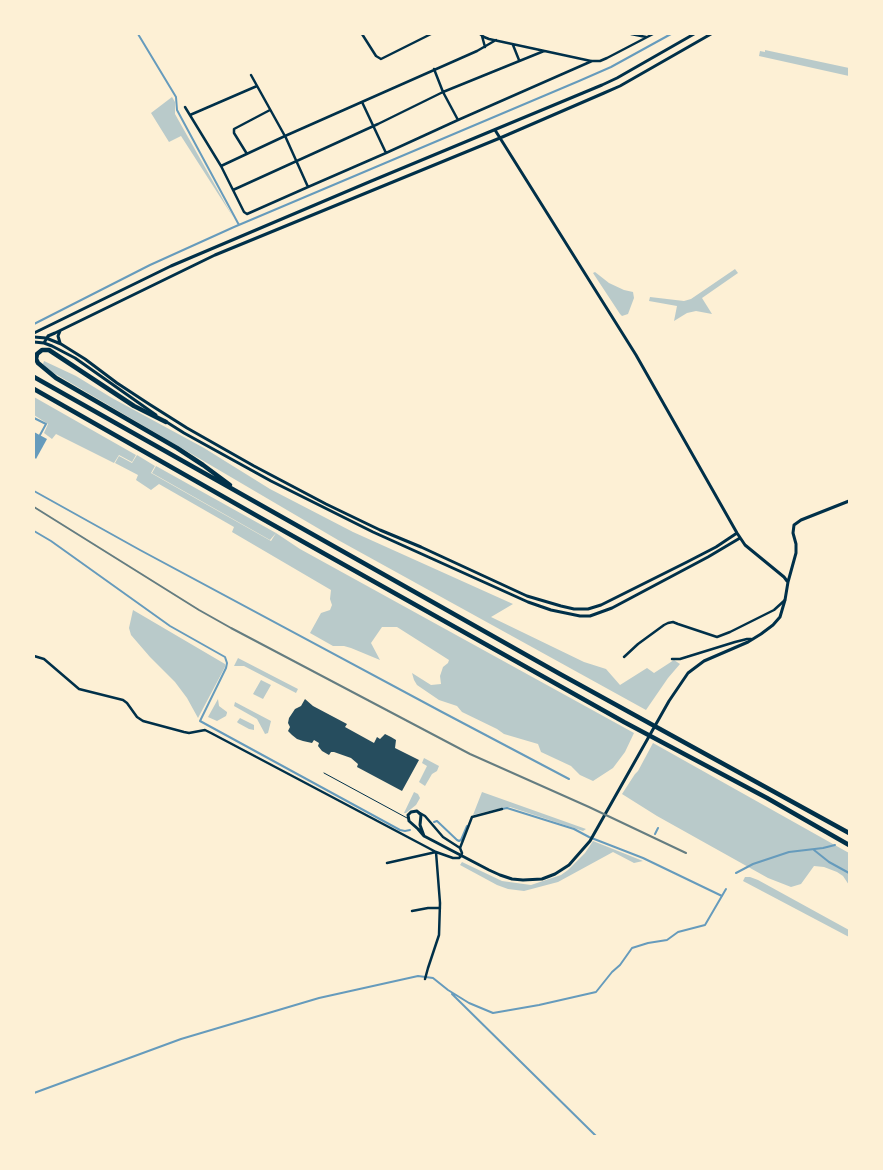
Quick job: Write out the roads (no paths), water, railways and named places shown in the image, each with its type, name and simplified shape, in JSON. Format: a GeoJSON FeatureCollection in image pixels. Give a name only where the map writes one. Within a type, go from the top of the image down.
{"type":"FeatureCollection","features":[{"type":"Feature","properties":{"kind":"highway"},"geometry":{"type":"LineString","coordinates":[[166,422],[134,406],[49,350],[42,350],[37,354],[36,359],[38,363],[56,378],[203,465],[244,496]]}},
{"type":"Feature","properties":{"kind":"highway"},"geometry":{"type":"LineString","coordinates":[[34,377],[849,834]]}},
{"type":"Feature","properties":{"kind":"highway"},"geometry":{"type":"LineString","coordinates":[[34,389],[238,506],[640,731],[767,798],[849,845]]}},
{"type":"Feature","properties":{"kind":"highway"},"geometry":{"type":"LineString","coordinates":[[238,506],[244,496]]}},
{"type":"Feature","properties":{"kind":"street"},"geometry":{"type":"LineString","coordinates":[[368,34],[363,35],[376,56],[381,59],[431,34]]}},
{"type":"Feature","properties":{"kind":"street"},"geometry":{"type":"LineString","coordinates":[[481,34],[486,38],[513,45],[600,61],[654,34]]}},
{"type":"Feature","properties":{"kind":"street"},"geometry":{"type":"LineString","coordinates":[[481,34],[485,47]]}},
{"type":"Feature","properties":{"kind":"street"},"geometry":{"type":"LineString","coordinates":[[631,34],[647,37]]}},
{"type":"Feature","properties":{"kind":"street"},"geometry":{"type":"LineString","coordinates":[[34,333],[171,266],[617,78],[694,34]]}},
{"type":"Feature","properties":{"kind":"street"},"geometry":{"type":"LineString","coordinates":[[44,343],[46,338],[61,330],[215,255],[500,138],[620,86],[711,34]]}},
{"type":"Feature","properties":{"kind":"street"},"geometry":{"type":"LineString","coordinates":[[221,166],[485,47],[496,40]]}},
{"type":"Feature","properties":{"kind":"street"},"geometry":{"type":"LineString","coordinates":[[513,45],[520,60]]}},
{"type":"Feature","properties":{"kind":"street"},"geometry":{"type":"LineString","coordinates":[[233,190],[444,92],[544,51]]}},
{"type":"Feature","properties":{"kind":"street"},"geometry":{"type":"LineString","coordinates":[[185,107],[221,166],[246,214],[386,154],[592,61]]}},
{"type":"Feature","properties":{"kind":"street"},"geometry":{"type":"LineString","coordinates":[[434,69],[458,120]]}},
{"type":"Feature","properties":{"kind":"street"},"geometry":{"type":"LineString","coordinates":[[252,76],[285,136],[308,187]]}},
{"type":"Feature","properties":{"kind":"street"},"geometry":{"type":"LineString","coordinates":[[190,115],[257,86]]}},
{"type":"Feature","properties":{"kind":"street"},"geometry":{"type":"LineString","coordinates":[[362,102],[386,154]]}},
{"type":"Feature","properties":{"kind":"street"},"geometry":{"type":"LineString","coordinates":[[247,154],[234,133],[234,128],[270,110]]}},
{"type":"Feature","properties":{"kind":"street"},"geometry":{"type":"LineString","coordinates":[[495,130],[641,363],[740,538],[749,549],[788,582]]}},
{"type":"Feature","properties":{"kind":"street"},"geometry":{"type":"LineString","coordinates":[[61,330],[58,336],[61,344]]}},
{"type":"Feature","properties":{"kind":"street"},"geometry":{"type":"LineString","coordinates":[[34,337],[46,338],[61,344],[187,428],[326,504],[527,596],[561,606],[574,609],[588,609],[601,605],[716,547],[737,533]]}},
{"type":"Feature","properties":{"kind":"street"},"geometry":{"type":"LineString","coordinates":[[34,342],[44,343],[75,358],[166,422],[271,481],[373,532],[528,602],[551,610],[580,616],[590,616],[612,608],[714,554],[740,538]]}},
{"type":"Feature","properties":{"kind":"street"},"geometry":{"type":"LineString","coordinates":[[460,848],[443,837],[423,814],[414,811],[408,815],[411,824],[428,839],[489,870],[512,879],[542,879],[555,874],[569,864],[590,841],[683,679],[704,661],[752,639],[766,630],[780,617],[796,553],[793,533],[794,525],[801,520],[849,501]]}},
{"type":"Feature","properties":{"kind":"street"},"geometry":{"type":"LineString","coordinates":[[624,657],[638,644],[668,623],[673,622],[717,637],[774,610],[785,600]]}},
{"type":"Feature","properties":{"kind":"street"},"geometry":{"type":"LineString","coordinates":[[672,659],[680,659],[735,642],[752,639]]}},
{"type":"Feature","properties":{"kind":"street"},"geometry":{"type":"LineString","coordinates":[[34,656],[44,659],[79,689],[123,700],[137,717],[143,721],[189,733],[205,730],[448,857],[458,858],[462,853],[460,848],[472,817],[502,810]]}},
{"type":"Feature","properties":{"kind":"street"},"geometry":{"type":"LineString","coordinates":[[418,812],[421,815],[420,825],[424,836]]}},
{"type":"Feature","properties":{"kind":"street"},"geometry":{"type":"LineString","coordinates":[[411,824],[416,824],[425,818],[427,819]]}},
{"type":"Feature","properties":{"kind":"street"},"geometry":{"type":"LineString","coordinates":[[387,863],[436,852]]}},
{"type":"Feature","properties":{"kind":"street"},"geometry":{"type":"LineString","coordinates":[[425,979],[439,935],[440,908],[436,852]]}},
{"type":"Feature","properties":{"kind":"street"},"geometry":{"type":"LineString","coordinates":[[412,911],[440,908]]}},
{"type":"Feature","properties":{"kind":"lane"},"geometry":{"type":"LineString","coordinates":[[324,773],[408,819]]}},
{"type":"Feature","properties":{"kind":"water"},"geometry":{"type":"Polygon","coordinates":[[[34,432],[47,439],[36,459],[34,457],[34,432]]]}},
{"type":"Feature","properties":{"kind":"waterway"},"geometry":{"type":"LineString","coordinates":[[138,34],[176,97],[177,110],[239,225]]}},
{"type":"Feature","properties":{"kind":"waterway"},"geometry":{"type":"LineString","coordinates":[[34,324],[150,265],[234,227],[611,67],[671,34]]}},
{"type":"Feature","properties":{"kind":"waterway"},"geometry":{"type":"LineString","coordinates":[[34,418],[46,424],[40,435]]}},
{"type":"Feature","properties":{"kind":"waterway"},"geometry":{"type":"LineString","coordinates":[[34,491],[140,550],[569,779]]}},
{"type":"Feature","properties":{"kind":"waterway"},"geometry":{"type":"LineString","coordinates":[[34,531],[51,541],[170,626],[225,657],[226,668],[200,721],[400,830],[410,830]]}},
{"type":"Feature","properties":{"kind":"waterway"},"geometry":{"type":"LineString","coordinates":[[502,809],[507,808],[574,829],[589,837],[643,858],[722,896]]}},
{"type":"Feature","properties":{"kind":"waterway"},"geometry":{"type":"LineString","coordinates":[[434,822],[437,821],[459,841],[467,826]]}},
{"type":"Feature","properties":{"kind":"waterway"},"geometry":{"type":"LineString","coordinates":[[655,834],[658,828]]}},
{"type":"Feature","properties":{"kind":"waterway"},"geometry":{"type":"LineString","coordinates":[[736,873],[753,864],[789,852],[835,845]]}},
{"type":"Feature","properties":{"kind":"waterway"},"geometry":{"type":"LineString","coordinates":[[814,850],[829,862],[849,873]]}},
{"type":"Feature","properties":{"kind":"waterway"},"geometry":{"type":"LineString","coordinates":[[34,1093],[181,1039],[319,998],[418,976],[433,978],[469,1003],[493,1013],[596,992],[632,948],[667,940],[678,932],[705,925],[726,889]]}},
{"type":"Feature","properties":{"kind":"waterway"},"geometry":{"type":"LineString","coordinates":[[452,994],[596,1136]]}},
{"type":"Feature","properties":{"kind":"railway"},"geometry":{"type":"LineString","coordinates":[[34,507],[231,628],[470,754],[686,853]]}}]}
